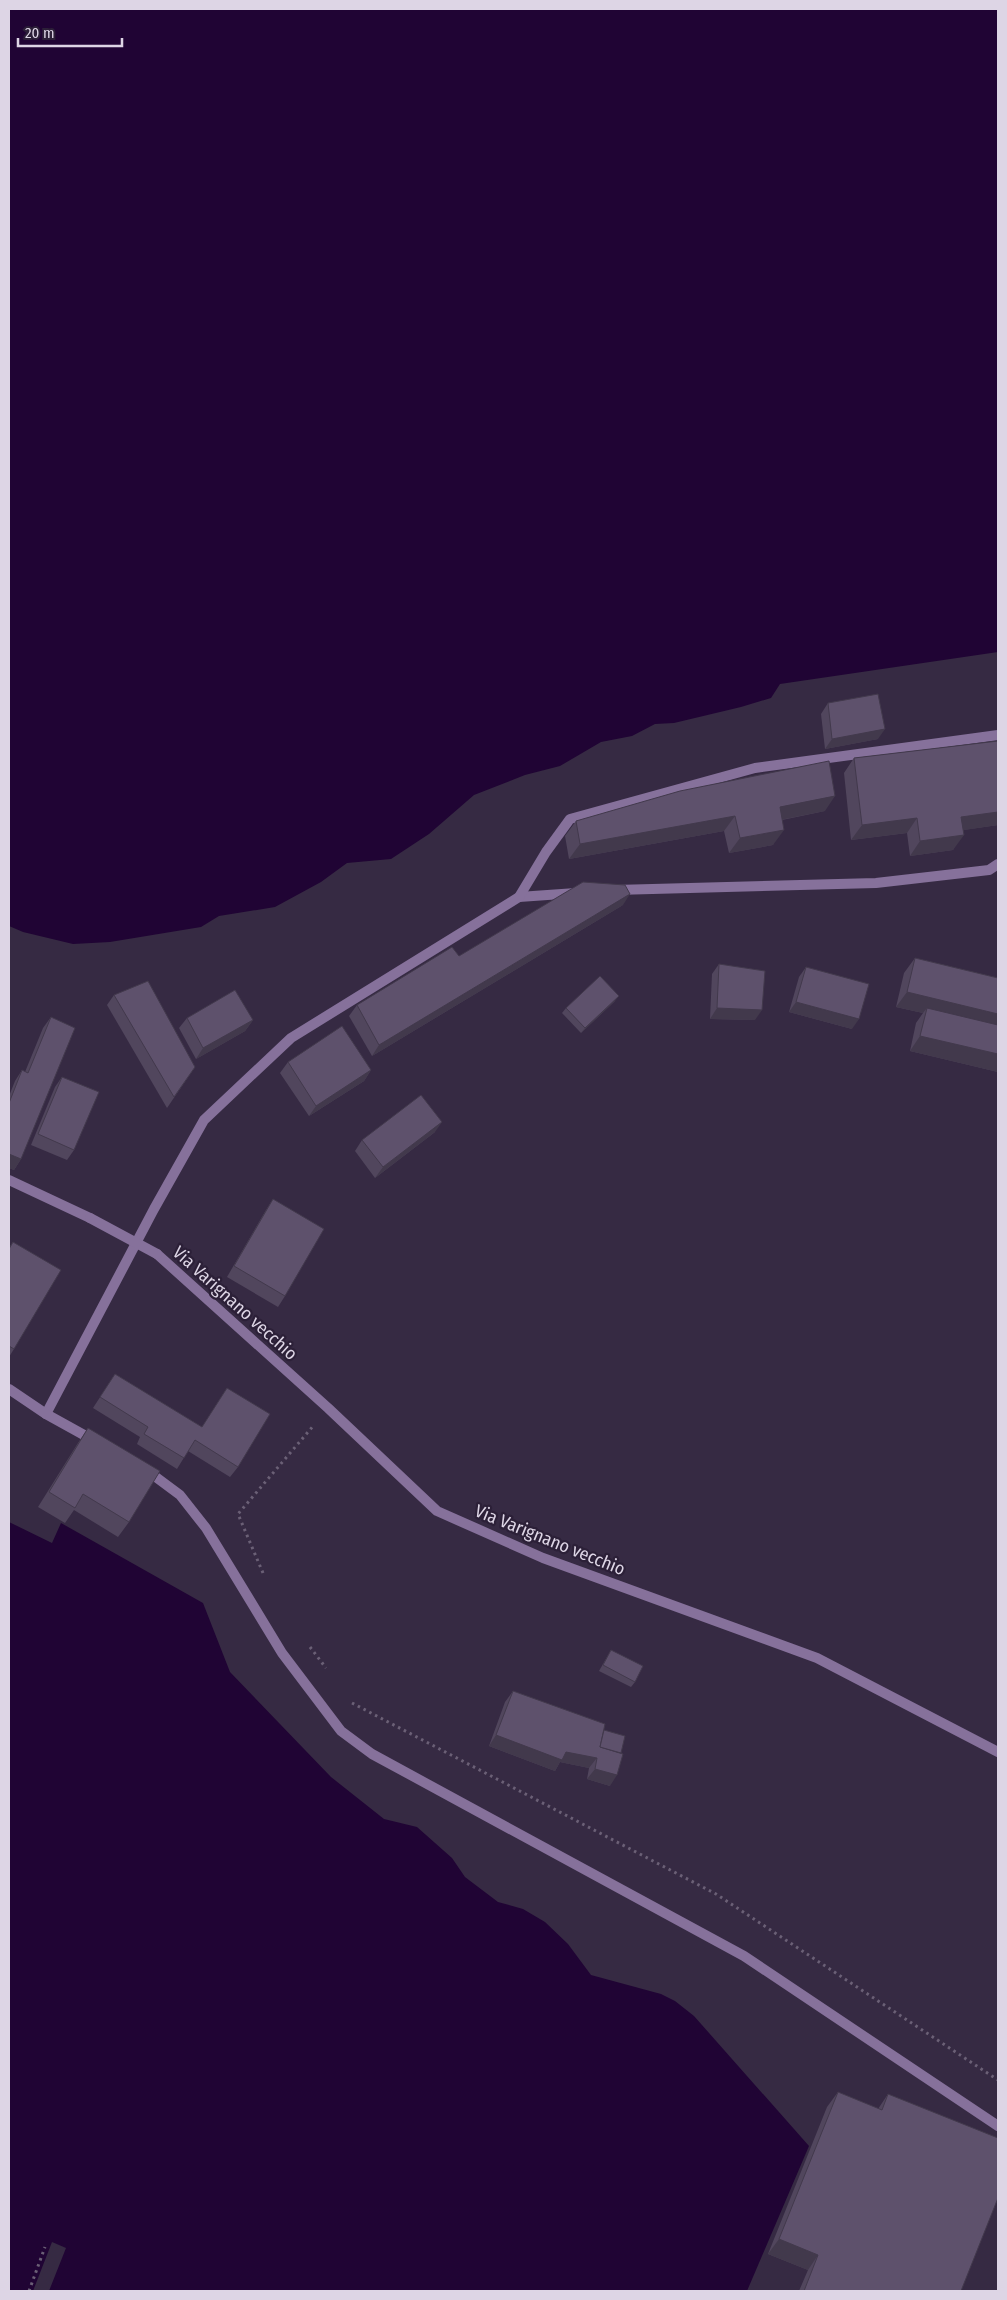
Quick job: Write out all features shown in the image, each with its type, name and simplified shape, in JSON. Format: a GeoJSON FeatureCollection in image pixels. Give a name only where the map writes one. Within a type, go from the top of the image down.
{"type":"FeatureCollection","features":[{"type":"Feature","properties":{"kind":"street"},"geometry":{"type":"LineString","coordinates":[[520,897],[546,852],[570,819],[756,768],[998,735]]}},
{"type":"Feature","properties":{"kind":"street"},"geometry":{"type":"LineString","coordinates":[[607,891],[876,883],[989,870],[998,864]]}},
{"type":"Feature","properties":{"kind":"street"},"geometry":{"type":"LineString","coordinates":[[46,1414],[154,1209],[204,1120],[291,1038],[520,897],[588,892]]}},
{"type":"Feature","properties":{"kind":"street","name":"Via Varignano vecchio"},"geometry":{"type":"LineString","coordinates":[[9,1180],[90,1218],[157,1254],[328,1408],[438,1511],[543,1558],[817,1658],[998,1752]]}},
{"type":"Feature","properties":{"kind":"street"},"geometry":{"type":"LineString","coordinates":[[9,1389],[46,1414],[102,1445]]}},
{"type":"Feature","properties":{"kind":"street"},"geometry":{"type":"LineString","coordinates":[[135,1463],[180,1495],[206,1528],[282,1653],[341,1731],[372,1754],[744,1956],[998,2126]]}},
{"type":"Feature","properties":{"kind":"path"},"geometry":{"type":"LineString","coordinates":[[264,1575],[238,1514],[328,1408]]}},
{"type":"Feature","properties":{"kind":"path"},"geometry":{"type":"LineString","coordinates":[[308,1645],[330,1675]]}},
{"type":"Feature","properties":{"kind":"path"},"geometry":{"type":"LineString","coordinates":[[348,1697],[353,1705],[716,1894],[998,2080]]}},
{"type":"Feature","properties":{"kind":"path"},"geometry":{"type":"LineString","coordinates":[[29,2291],[46,2246]]}},
{"type":"Feature","properties":{"kind":"shaded area"},"geometry":{"type":"Polygon","coordinates":[[[9,9],[998,9],[998,652],[780,684],[771,698],[674,723],[655,724],[632,736],[601,742],[560,766],[525,775],[474,795],[429,834],[391,859],[347,863],[321,882],[275,907],[219,916],[201,927],[110,942],[73,944],[23,932],[9,926],[9,9]]]}},
{"type":"Feature","properties":{"kind":"shaded area"},"geometry":{"type":"Polygon","coordinates":[[[9,1522],[52,1543],[61,1523],[203,1603],[230,1672],[331,1777],[384,1819],[417,1827],[452,1858],[465,1877],[498,1902],[523,1909],[545,1922],[568,1944],[591,1975],[661,1994],[675,2001],[694,2016],[809,2146],[747,2291],[49,2291],[66,2248],[52,2242],[33,2291],[9,2291],[9,1522]]]}},
{"type":"Feature","properties":{"kind":"building"},"geometry":{"type":"Polygon","coordinates":[[[878,694],[885,729],[832,739],[828,703],[878,694]]]}},
{"type":"Feature","properties":{"kind":"building"},"geometry":{"type":"Polygon","coordinates":[[[998,741],[998,812],[961,817],[964,835],[920,841],[917,818],[862,825],[854,758],[998,741]]]}},
{"type":"Feature","properties":{"kind":"building"},"geometry":{"type":"Polygon","coordinates":[[[829,761],[835,796],[780,807],[784,830],[740,838],[735,816],[580,844],[576,821],[680,791],[829,761]]]}},
{"type":"Feature","properties":{"kind":"building"},"geometry":{"type":"Polygon","coordinates":[[[583,882],[625,885],[630,894],[379,1045],[357,1005],[452,947],[459,956],[583,882]]]}},
{"type":"Feature","properties":{"kind":"building"},"geometry":{"type":"Polygon","coordinates":[[[915,958],[998,978],[998,1014],[907,992],[915,958]]]}},
{"type":"Feature","properties":{"kind":"building"},"geometry":{"type":"Polygon","coordinates":[[[719,964],[765,971],[762,1010],[717,1008],[719,964]]]}},
{"type":"Feature","properties":{"kind":"building"},"geometry":{"type":"Polygon","coordinates":[[[806,967],[869,984],[859,1019],[796,1002],[806,967]]]}},
{"type":"Feature","properties":{"kind":"building"},"geometry":{"type":"Polygon","coordinates":[[[600,976],[619,996],[585,1028],[566,1008],[600,976]]]}},
{"type":"Feature","properties":{"kind":"building"},"geometry":{"type":"Polygon","coordinates":[[[148,981],[195,1067],[174,1097],[114,995],[148,981]]]}},
{"type":"Feature","properties":{"kind":"building"},"geometry":{"type":"Polygon","coordinates":[[[235,990],[253,1020],[203,1048],[187,1018],[235,990]]]}},
{"type":"Feature","properties":{"kind":"building"},"geometry":{"type":"Polygon","coordinates":[[[927,1008],[998,1025],[998,1054],[920,1036],[927,1008]]]}},
{"type":"Feature","properties":{"kind":"building"},"geometry":{"type":"Polygon","coordinates":[[[51,1017],[75,1028],[21,1159],[9,1154],[9,1103],[22,1070],[28,1073],[51,1017]]]}},
{"type":"Feature","properties":{"kind":"building"},"geometry":{"type":"Polygon","coordinates":[[[342,1026],[371,1070],[316,1106],[288,1062],[342,1026]]]}},
{"type":"Feature","properties":{"kind":"building"},"geometry":{"type":"Polygon","coordinates":[[[62,1077],[99,1092],[74,1150],[38,1134],[62,1077]]]}},
{"type":"Feature","properties":{"kind":"building"},"geometry":{"type":"Polygon","coordinates":[[[421,1095],[442,1122],[383,1167],[362,1140],[421,1095]]]}},
{"type":"Feature","properties":{"kind":"building"},"geometry":{"type":"Polygon","coordinates":[[[273,1199],[324,1229],[285,1296],[234,1266],[273,1199]]]}},
{"type":"Feature","properties":{"kind":"building"},"geometry":{"type":"Polygon","coordinates":[[[13,1242],[61,1270],[14,1349],[9,1346],[9,1249],[13,1242]]]}},
{"type":"Feature","properties":{"kind":"building"},"geometry":{"type":"Polygon","coordinates":[[[115,1374],[202,1427],[227,1388],[270,1414],[238,1467],[195,1440],[184,1458],[144,1434],[148,1427],[100,1397],[115,1374]]]}},
{"type":"Feature","properties":{"kind":"building"},"geometry":{"type":"Polygon","coordinates":[[[88,1428],[160,1471],[129,1522],[83,1494],[75,1508],[49,1492],[88,1428]]]}},
{"type":"Feature","properties":{"kind":"building"},"geometry":{"type":"Polygon","coordinates":[[[611,1650],[643,1666],[635,1682],[603,1665],[611,1650]]]}},
{"type":"Feature","properties":{"kind":"building"},"geometry":{"type":"Polygon","coordinates":[[[513,1691],[605,1724],[600,1747],[623,1754],[617,1775],[595,1769],[597,1758],[566,1752],[562,1760],[496,1735],[513,1691]]]}},
{"type":"Feature","properties":{"kind":"building"},"geometry":{"type":"Polygon","coordinates":[[[604,1730],[625,1736],[621,1753],[600,1747],[604,1730]]]}},
{"type":"Feature","properties":{"kind":"building"},"geometry":{"type":"Polygon","coordinates":[[[838,2092],[882,2110],[888,2094],[998,2138],[998,2198],[961,2291],[804,2291],[818,2255],[779,2239],[838,2092]]]}}]}
